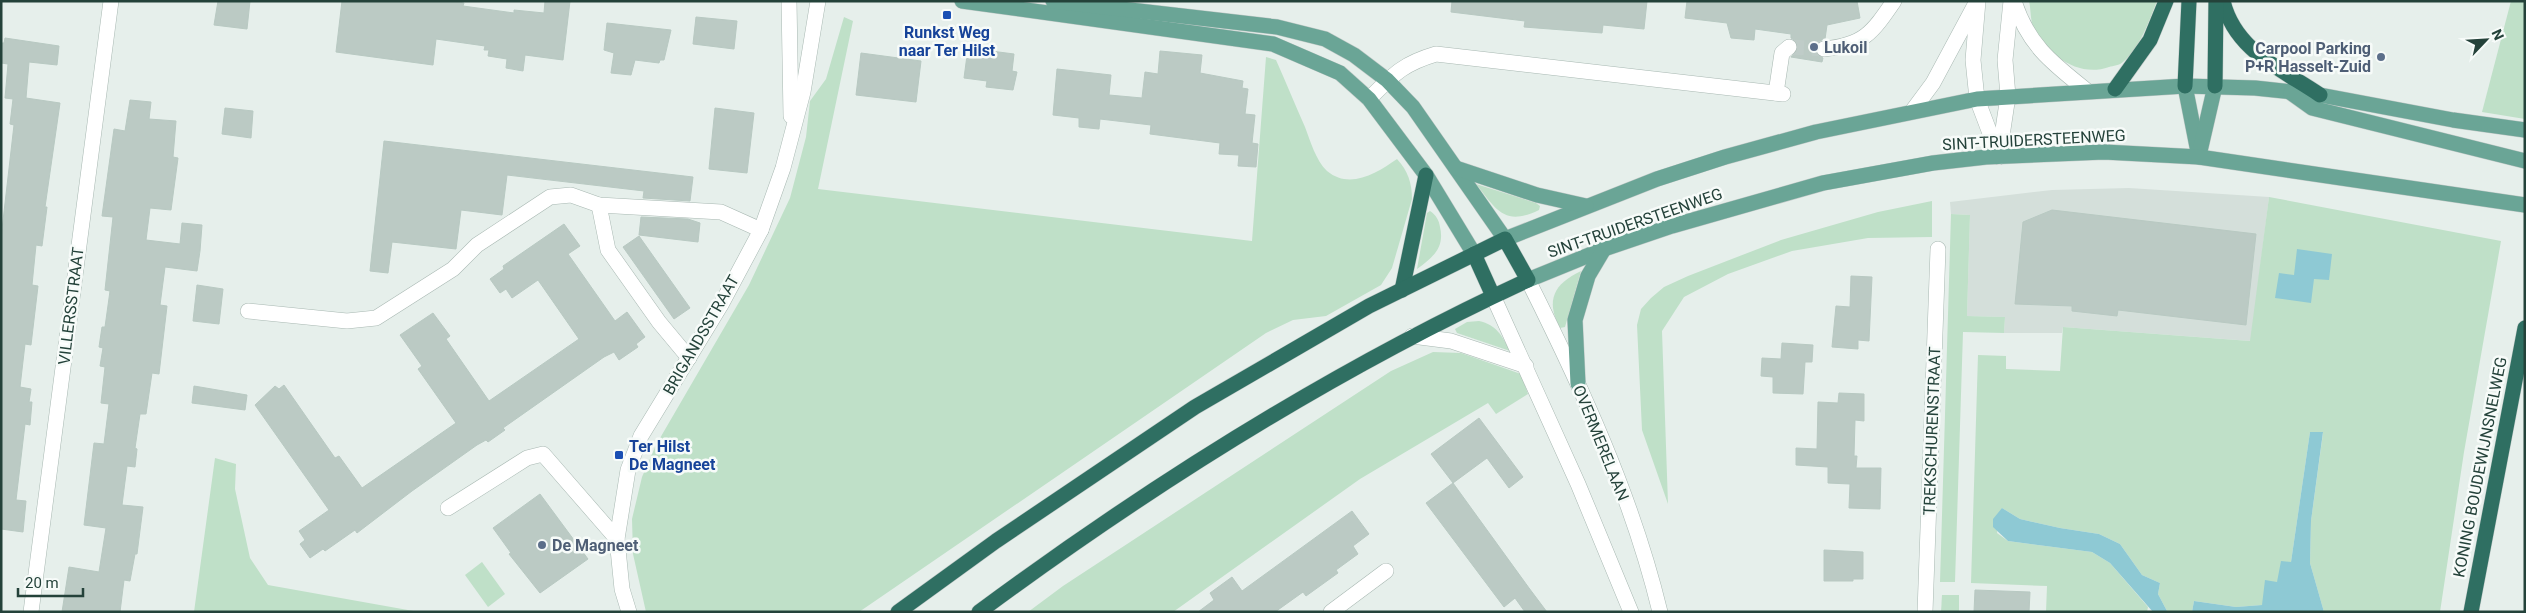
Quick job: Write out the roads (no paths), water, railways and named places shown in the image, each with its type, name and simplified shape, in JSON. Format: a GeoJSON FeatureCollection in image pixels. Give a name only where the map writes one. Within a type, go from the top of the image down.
{"type":"FeatureCollection","features":[{"type":"Feature","properties":{"kind":"highway"},"geometry":{"type":"LineString","coordinates":[[2115,89],[2150,40],[2166,1]]}},
{"type":"Feature","properties":{"kind":"highway"},"geometry":{"type":"LineString","coordinates":[[2185,86],[2189,1]]}},
{"type":"Feature","properties":{"kind":"highway"},"geometry":{"type":"LineString","coordinates":[[2215,86],[2216,1]]}},
{"type":"Feature","properties":{"kind":"highway"},"geometry":{"type":"LineString","coordinates":[[2223,1],[2234,29],[2244,42],[2259,55],[2320,95]]}},
{"type":"Feature","properties":{"kind":"highway"},"geometry":{"type":"LineString","coordinates":[[1402,290],[1426,175]]}},
{"type":"Feature","properties":{"kind":"highway"},"geometry":{"type":"LineString","coordinates":[[1504,239],[1528,280]]}},
{"type":"Feature","properties":{"kind":"highway","name":"SINT-TRUIDERSTEENWEG"},"geometry":{"type":"LineString","coordinates":[[898,612],[996,541],[1195,407],[1368,306],[1504,239]]}},
{"type":"Feature","properties":{"kind":"highway"},"geometry":{"type":"LineString","coordinates":[[1474,254],[1493,296]]}},
{"type":"Feature","properties":{"kind":"highway","name":"SINT-TRUIDERSTEENWEG"},"geometry":{"type":"LineString","coordinates":[[979,612],[1199,460],[1301,397],[1412,336],[1528,280]]}},
{"type":"Feature","properties":{"kind":"highway","name":"KONING BOUDEWIJNSNELWEG"},"geometry":{"type":"LineString","coordinates":[[2471,612],[2525,328]]}},
{"type":"Feature","properties":{"kind":"main road"},"geometry":{"type":"LineString","coordinates":[[962,1],[1273,44],[1340,73],[1369,98],[1426,175],[1474,254]]}},
{"type":"Feature","properties":{"kind":"main road"},"geometry":{"type":"LineString","coordinates":[[1053,1],[1300,31],[1325,39],[1354,54],[1387,80],[1413,107],[1504,239]]}},
{"type":"Feature","properties":{"kind":"main road"},"geometry":{"type":"LineString","coordinates":[[2185,86],[2199,157]]}},
{"type":"Feature","properties":{"kind":"main road","name":"SINT-TRUIDERSTEENWEG"},"geometry":{"type":"LineString","coordinates":[[1504,239],[1657,179],[1725,157],[1816,132],[1913,110],[1977,99],[2086,90],[2185,86],[2255,88],[2320,95],[2453,120],[2525,130]]}},
{"type":"Feature","properties":{"kind":"main road"},"geometry":{"type":"LineString","coordinates":[[2199,157],[2215,86]]}},
{"type":"Feature","properties":{"kind":"main road","name":"SINT-TRUIDERSTEENWEG"},"geometry":{"type":"LineString","coordinates":[[2290,93],[2312,108],[2525,161]]}},
{"type":"Feature","properties":{"kind":"main road","name":"SINT-TRUIDERSTEENWEG"},"geometry":{"type":"LineString","coordinates":[[1528,280],[1604,249],[1743,204],[1822,183],[1933,163],[1999,157],[2104,152],[2199,157],[2525,205]]}},
{"type":"Feature","properties":{"kind":"main road"},"geometry":{"type":"LineString","coordinates":[[1456,168],[1537,195],[1586,206]]}},
{"type":"Feature","properties":{"kind":"main road"},"geometry":{"type":"LineString","coordinates":[[1578,384],[1575,320],[1588,276],[1604,249]]}},
{"type":"Feature","properties":{"kind":"street","name":"VILLERSSTRAAT"},"geometry":{"type":"LineString","coordinates":[[31,612],[111,1]]}},
{"type":"Feature","properties":{"kind":"street","name":"BRIGANDSSTRAAT"},"geometry":{"type":"LineString","coordinates":[[789,1],[792,132]]}},
{"type":"Feature","properties":{"kind":"street","name":"BRIGANDSSTRAAT"},"geometry":{"type":"LineString","coordinates":[[629,612],[622,589],[616,538],[624,485],[636,448],[761,230],[783,168],[804,92],[818,1]]}},
{"type":"Feature","properties":{"kind":"street"},"geometry":{"type":"LineString","coordinates":[[1824,49],[1848,46],[1868,34],[1894,1]]}},
{"type":"Feature","properties":{"kind":"street"},"geometry":{"type":"LineString","coordinates":[[1977,1],[1974,60],[1977,99],[1999,157]]}},
{"type":"Feature","properties":{"kind":"street"},"geometry":{"type":"LineString","coordinates":[[1913,110],[1937,76],[1977,1]]}},
{"type":"Feature","properties":{"kind":"street"},"geometry":{"type":"LineString","coordinates":[[1999,157],[2008,96],[2005,60],[2012,1]]}},
{"type":"Feature","properties":{"kind":"street"},"geometry":{"type":"LineString","coordinates":[[2012,1],[2025,30],[2037,47],[2086,90]]}},
{"type":"Feature","properties":{"kind":"street"},"geometry":{"type":"LineString","coordinates":[[1369,98],[1395,72],[1413,61],[1436,54],[1779,94],[1782,53],[1790,47]]}},
{"type":"Feature","properties":{"kind":"street"},"geometry":{"type":"LineString","coordinates":[[248,311],[347,321],[376,318],[453,269],[477,245],[550,197],[571,195],[599,204],[721,212],[761,230]]}},
{"type":"Feature","properties":{"kind":"street"},"geometry":{"type":"LineString","coordinates":[[599,204],[608,250],[659,322],[689,358]]}},
{"type":"Feature","properties":{"kind":"street","name":"TREKSCHURENSTRAAT"},"geometry":{"type":"LineString","coordinates":[[1925,612],[1938,249]]}},
{"type":"Feature","properties":{"kind":"street","name":"OVERMERELAAN"},"geometry":{"type":"LineString","coordinates":[[1528,280],[1578,384],[1610,460],[1642,547],[1660,612]]}},
{"type":"Feature","properties":{"kind":"street"},"geometry":{"type":"LineString","coordinates":[[1493,296],[1526,366],[1631,612]]}},
{"type":"Feature","properties":{"kind":"street"},"geometry":{"type":"LineString","coordinates":[[1412,336],[1451,342],[1526,366]]}},
{"type":"Feature","properties":{"kind":"street"},"geometry":{"type":"LineString","coordinates":[[448,508],[527,458],[543,454],[616,538]]}},
{"type":"Feature","properties":{"kind":"street"},"geometry":{"type":"LineString","coordinates":[[1331,612],[1386,571]]}},
{"type":"Feature","properties":{"kind":"water"},"geometry":{"type":"Polygon","coordinates":[[[2297,249],[2332,254],[2329,280],[2314,279],[2311,303],[2275,298],[2279,273],[2294,275],[2297,249]]]}},
{"type":"Feature","properties":{"kind":"water"},"geometry":{"type":"Polygon","coordinates":[[[2310,432],[2323,432],[2311,521],[2310,563],[2324,612],[2192,612],[2194,601],[2236,607],[2262,605],[2265,580],[2277,582],[2281,561],[2291,562],[2310,432]]]}},
{"type":"Feature","properties":{"kind":"water"},"geometry":{"type":"Polygon","coordinates":[[[2002,508],[2020,519],[2099,534],[2120,544],[2142,575],[2160,583],[2158,594],[2167,611],[2186,612],[2153,612],[2110,563],[2092,552],[2008,541],[1993,527],[1993,519],[2002,508]]]}},
{"type":"Feature","properties":{"kind":"tunnel"},"geometry":{"type":"LineString","coordinates":[[1789,47],[1824,49]]}},
{"type":"Feature","properties":{"kind":"place","name":"Runkst Weg naar Ter Hilst"},"geometry":{"type":"Point","coordinates":[947,15]}},
{"type":"Feature","properties":{"kind":"place","name":"Lukoil"},"geometry":{"type":"Point","coordinates":[1814,47]}},
{"type":"Feature","properties":{"kind":"place","name":"Carpool Parking P+R Hasselt-Zuid"},"geometry":{"type":"Point","coordinates":[2381,57]}},
{"type":"Feature","properties":{"kind":"place","name":"Ter Hilst De Magneet"},"geometry":{"type":"Point","coordinates":[619,455]}},
{"type":"Feature","properties":{"kind":"place","name":"De Magneet"},"geometry":{"type":"Point","coordinates":[542,545]}}]}
